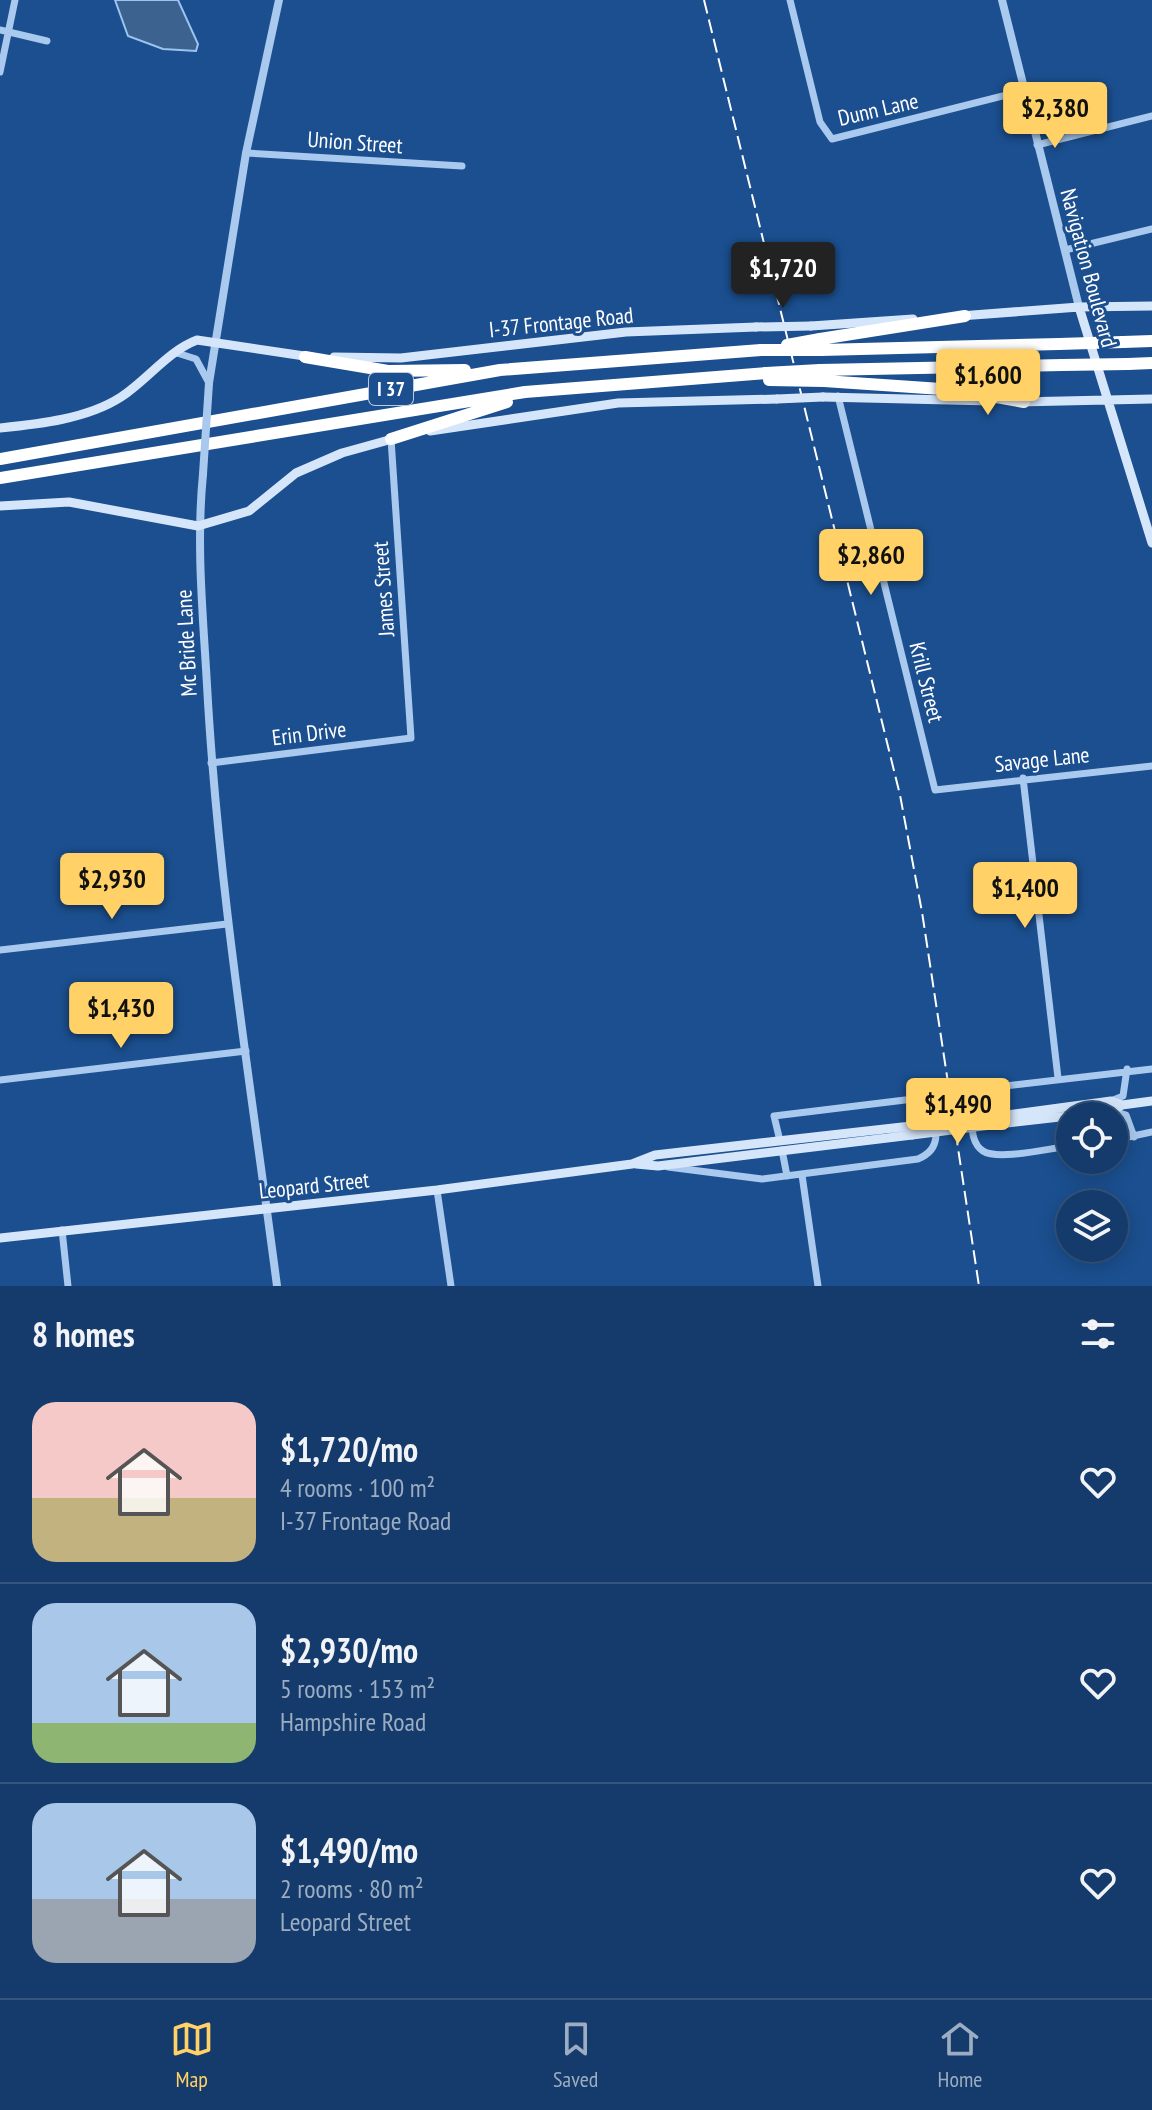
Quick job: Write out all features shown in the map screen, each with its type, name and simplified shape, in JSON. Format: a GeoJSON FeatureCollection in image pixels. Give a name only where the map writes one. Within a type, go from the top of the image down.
{"type":"FeatureCollection","features":[{"type":"Feature","properties":{"kind":"highway"},"geometry":{"type":"LineString","coordinates":[[820,345],[965,316]]}},
{"type":"Feature","properties":{"kind":"highway"},"geometry":{"type":"LineString","coordinates":[[820,345],[1152,341]]}},
{"type":"Feature","properties":{"kind":"highway","name":"I 37"},"geometry":{"type":"LineString","coordinates":[[0,457],[500,370],[820,345]]}},
{"type":"Feature","properties":{"kind":"highway"},"geometry":{"type":"LineString","coordinates":[[305,357],[388,371],[500,370]]}},
{"type":"Feature","properties":{"kind":"highway"},"geometry":{"type":"LineString","coordinates":[[822,375],[1152,363]]}},
{"type":"Feature","properties":{"kind":"highway"},"geometry":{"type":"LineString","coordinates":[[822,375],[956,390],[1024,402]]}},
{"type":"Feature","properties":{"kind":"highway","name":"I 37"},"geometry":{"type":"LineString","coordinates":[[0,478],[525,392],[707,376],[822,375]]}},
{"type":"Feature","properties":{"kind":"highway"},"geometry":{"type":"LineString","coordinates":[[391,439],[501,403],[616,383]]}},
{"type":"Feature","properties":{"kind":"highway"},"geometry":{"type":"LineString","coordinates":[[0,484],[26,473]]}},
{"type":"Feature","properties":{"kind":"main road","name":"I-37 Frontage Road"},"geometry":{"type":"LineString","coordinates":[[0,428],[40,424],[94,410],[120,397],[197,340],[305,357],[401,358],[623,332],[811,326],[1079,307],[1152,306]]}},
{"type":"Feature","properties":{"kind":"main road","name":"Navigation Boulevard"},"geometry":{"type":"LineString","coordinates":[[1079,307],[1152,543]]}},
{"type":"Feature","properties":{"kind":"main road"},"geometry":{"type":"LineString","coordinates":[[0,506],[69,502],[198,526],[249,511],[296,473],[342,453],[391,439],[523,415],[618,403],[838,396],[1107,403],[1152,399]]}},
{"type":"Feature","properties":{"kind":"main road","name":"Leopard Street"},"geometry":{"type":"LineString","coordinates":[[1128,1104],[1152,1101]]}},
{"type":"Feature","properties":{"kind":"main road","name":"Leopard Street"},"geometry":{"type":"LineString","coordinates":[[632,1164],[655,1155],[781,1145],[1056,1113]]}},
{"type":"Feature","properties":{"kind":"main road","name":"Leopard Street"},"geometry":{"type":"LineString","coordinates":[[0,1238],[437,1190],[632,1164],[658,1166],[781,1145]]}},
{"type":"Feature","properties":{"kind":"street"},"geometry":{"type":"LineString","coordinates":[[0,72],[4,31],[15,0]]}},
{"type":"Feature","properties":{"kind":"street","name":"Mc Bride Lane"},"geometry":{"type":"LineString","coordinates":[[277,1286],[227,924],[211,763],[198,526],[213,341],[246,153],[279,0]]}},
{"type":"Feature","properties":{"kind":"street","name":"Dunn Lane"},"geometry":{"type":"LineString","coordinates":[[790,0],[820,122],[832,139],[1026,90]]}},
{"type":"Feature","properties":{"kind":"street","name":"Navigation Boulevard"},"geometry":{"type":"LineString","coordinates":[[1002,0],[1079,307]]}},
{"type":"Feature","properties":{"kind":"street"},"geometry":{"type":"LineString","coordinates":[[4,31],[47,41]]}},
{"type":"Feature","properties":{"kind":"street"},"geometry":{"type":"LineString","coordinates":[[1037,145],[1152,116]]}},
{"type":"Feature","properties":{"kind":"street","name":"Union Street"},"geometry":{"type":"LineString","coordinates":[[246,153],[462,166]]}},
{"type":"Feature","properties":{"kind":"street"},"geometry":{"type":"LineString","coordinates":[[1065,250],[1152,229]]}},
{"type":"Feature","properties":{"kind":"street"},"geometry":{"type":"LineString","coordinates":[[177,353],[196,359],[209,383]]}},
{"type":"Feature","properties":{"kind":"street","name":"Krill Street"},"geometry":{"type":"LineString","coordinates":[[838,396],[935,790]]}},
{"type":"Feature","properties":{"kind":"street","name":"James Street"},"geometry":{"type":"LineString","coordinates":[[391,439],[411,738]]}},
{"type":"Feature","properties":{"kind":"street","name":"Erin Drive"},"geometry":{"type":"LineString","coordinates":[[211,763],[411,738]]}},
{"type":"Feature","properties":{"kind":"street","name":"Savage Lane"},"geometry":{"type":"LineString","coordinates":[[935,790],[1152,766]]}},
{"type":"Feature","properties":{"kind":"street"},"geometry":{"type":"LineString","coordinates":[[1023,778],[1058,1078]]}},
{"type":"Feature","properties":{"kind":"street"},"geometry":{"type":"LineString","coordinates":[[0,950],[227,924]]}},
{"type":"Feature","properties":{"kind":"street"},"geometry":{"type":"LineString","coordinates":[[0,1080],[246,1051]]}},
{"type":"Feature","properties":{"kind":"street"},"geometry":{"type":"LineString","coordinates":[[1118,1102],[1123,1096],[1127,1069]]}},
{"type":"Feature","properties":{"kind":"street"},"geometry":{"type":"LineString","coordinates":[[1056,1148],[997,1155],[983,1151],[974,1141],[969,1105],[976,1094],[988,1088],[1127,1069],[1152,1069]]}},
{"type":"Feature","properties":{"kind":"street"},"geometry":{"type":"LineString","coordinates":[[658,1166],[738,1177],[787,1176],[918,1159],[931,1154],[936,1145],[931,1108],[921,1100],[905,1100],[774,1116],[787,1176]]}},
{"type":"Feature","properties":{"kind":"street"},"geometry":{"type":"LineString","coordinates":[[1128,1120],[1134,1137]]}},
{"type":"Feature","properties":{"kind":"street"},"geometry":{"type":"LineString","coordinates":[[1128,1138],[1152,1132]]}},
{"type":"Feature","properties":{"kind":"street"},"geometry":{"type":"LineString","coordinates":[[802,1175],[818,1286]]}},
{"type":"Feature","properties":{"kind":"street"},"geometry":{"type":"LineString","coordinates":[[437,1190],[451,1286]]}},
{"type":"Feature","properties":{"kind":"street"},"geometry":{"type":"LineString","coordinates":[[62,1230],[68,1286]]}},
{"type":"Feature","properties":{"kind":"water"},"geometry":{"type":"Polygon","coordinates":[[[115,0],[178,0],[198,44],[196,51],[163,49],[128,36],[115,0]]]}},
{"type":"Feature","properties":{"kind":"railway"},"geometry":{"type":"LineString","coordinates":[[704,0],[900,795],[922,912],[979,1286]]}}]}
